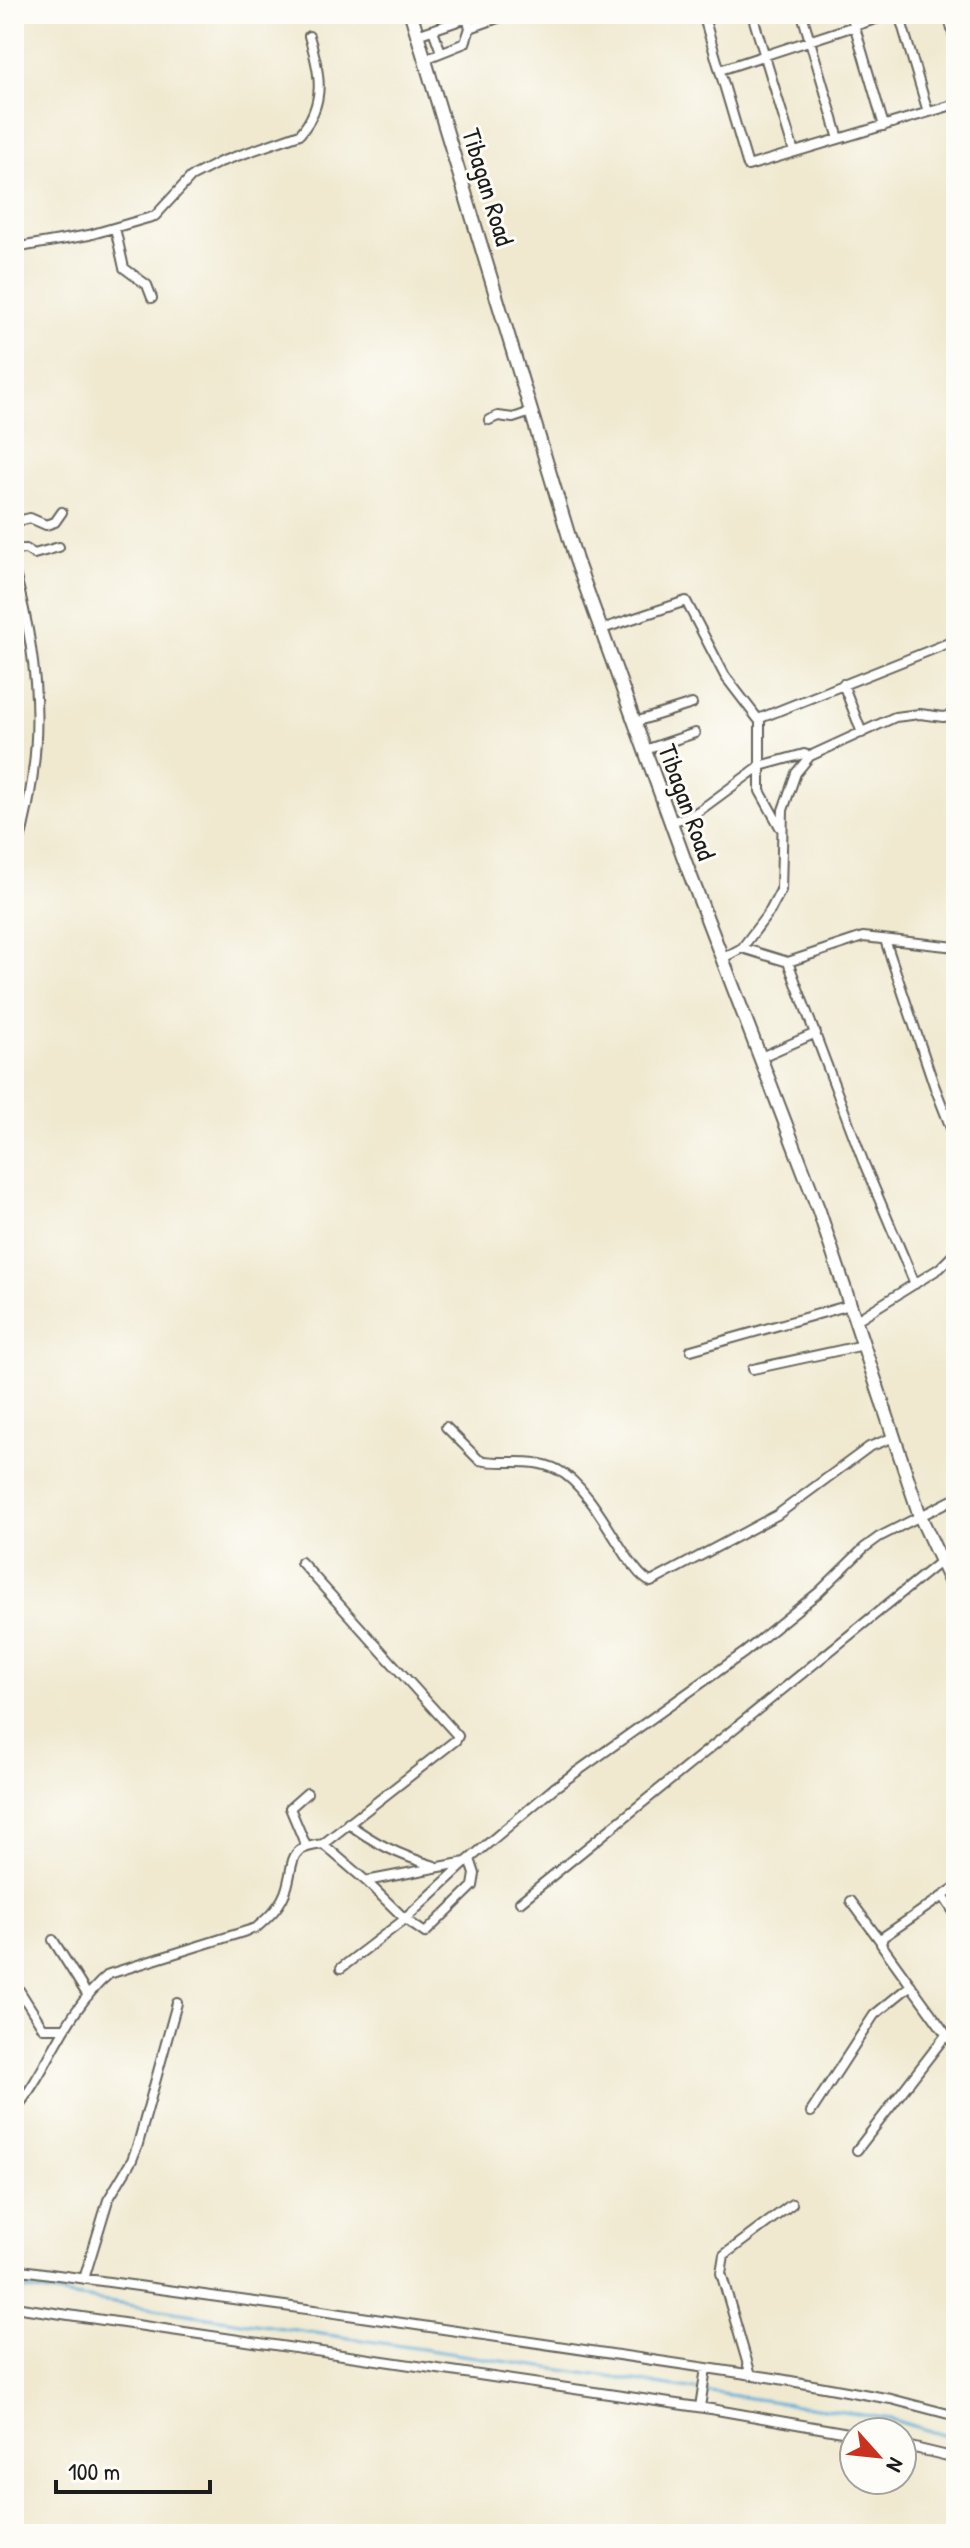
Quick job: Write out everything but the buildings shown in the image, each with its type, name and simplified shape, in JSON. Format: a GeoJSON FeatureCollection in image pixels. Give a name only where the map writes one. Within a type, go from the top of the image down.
{"type":"FeatureCollection","features":[{"type":"Feature","properties":{"kind":"main road","name":"Tibagan Road"},"geometry":{"type":"LineString","coordinates":[[411,14],[562,516],[671,822],[819,1211],[920,1516],[956,1594]]}},
{"type":"Feature","properties":{"kind":"street"},"geometry":{"type":"LineString","coordinates":[[470,28],[509,14]]}},
{"type":"Feature","properties":{"kind":"street"},"geometry":{"type":"LineString","coordinates":[[703,14],[748,166],[956,104]]}},
{"type":"Feature","properties":{"kind":"street"},"geometry":{"type":"LineString","coordinates":[[752,14],[794,152]]}},
{"type":"Feature","properties":{"kind":"street"},"geometry":{"type":"LineString","coordinates":[[802,14],[839,139]]}},
{"type":"Feature","properties":{"kind":"street"},"geometry":{"type":"LineString","coordinates":[[851,14],[884,126]]}},
{"type":"Feature","properties":{"kind":"street"},"geometry":{"type":"LineString","coordinates":[[720,70],[891,14]]}},
{"type":"Feature","properties":{"kind":"street"},"geometry":{"type":"LineString","coordinates":[[899,14],[928,112]]}},
{"type":"Feature","properties":{"kind":"street"},"geometry":{"type":"LineString","coordinates":[[948,14],[956,45]]}},
{"type":"Feature","properties":{"kind":"street"},"geometry":{"type":"LineString","coordinates":[[417,35],[467,16],[470,28],[465,43],[425,59]]}},
{"type":"Feature","properties":{"kind":"street"},"geometry":{"type":"LineString","coordinates":[[433,30],[441,52]]}},
{"type":"Feature","properties":{"kind":"street"},"geometry":{"type":"LineString","coordinates":[[14,248],[115,228],[155,216],[191,177],[220,162],[302,132],[315,104],[320,83],[309,36]]}},
{"type":"Feature","properties":{"kind":"street"},"geometry":{"type":"LineString","coordinates":[[115,228],[124,268],[147,285],[152,298]]}},
{"type":"Feature","properties":{"kind":"street"},"geometry":{"type":"LineString","coordinates":[[489,420],[498,416],[513,418],[531,412]]}},
{"type":"Feature","properties":{"kind":"street"},"geometry":{"type":"LineString","coordinates":[[14,522],[30,518],[46,525],[55,522],[62,512]]}},
{"type":"Feature","properties":{"kind":"street"},"geometry":{"type":"LineString","coordinates":[[14,550],[26,549],[34,554],[59,547]]}},
{"type":"Feature","properties":{"kind":"street"},"geometry":{"type":"LineString","coordinates":[[14,570],[29,631],[38,709],[37,750],[14,862]]}},
{"type":"Feature","properties":{"kind":"street"},"geometry":{"type":"LineString","coordinates":[[602,629],[686,601],[725,676],[757,719],[956,640]]}},
{"type":"Feature","properties":{"kind":"street"},"geometry":{"type":"LineString","coordinates":[[843,684],[862,733]]}},
{"type":"Feature","properties":{"kind":"street"},"geometry":{"type":"LineString","coordinates":[[635,722],[692,704]]}},
{"type":"Feature","properties":{"kind":"street"},"geometry":{"type":"LineString","coordinates":[[723,958],[742,948],[770,911],[781,890],[783,810],[796,773],[810,756],[895,717],[956,715]]}},
{"type":"Feature","properties":{"kind":"street"},"geometry":{"type":"LineString","coordinates":[[760,719],[760,791],[782,833]]}},
{"type":"Feature","properties":{"kind":"street"},"geometry":{"type":"LineString","coordinates":[[645,750],[695,733]]}},
{"type":"Feature","properties":{"kind":"street"},"geometry":{"type":"LineString","coordinates":[[671,822],[692,815],[760,766],[804,754],[810,756]]}},
{"type":"Feature","properties":{"kind":"street"},"geometry":{"type":"LineString","coordinates":[[742,948],[788,962],[852,939],[956,947]]}},
{"type":"Feature","properties":{"kind":"street"},"geometry":{"type":"LineString","coordinates":[[885,940],[956,1141]]}},
{"type":"Feature","properties":{"kind":"street"},"geometry":{"type":"LineString","coordinates":[[788,962],[863,1161],[915,1284]]}},
{"type":"Feature","properties":{"kind":"street"},"geometry":{"type":"LineString","coordinates":[[761,1057],[816,1033]]}},
{"type":"Feature","properties":{"kind":"street"},"geometry":{"type":"LineString","coordinates":[[855,1321],[940,1268],[956,1252]]}},
{"type":"Feature","properties":{"kind":"street"},"geometry":{"type":"LineString","coordinates":[[691,1350],[850,1305]]}},
{"type":"Feature","properties":{"kind":"street"},"geometry":{"type":"LineString","coordinates":[[753,1369],[864,1345]]}},
{"type":"Feature","properties":{"kind":"street"},"geometry":{"type":"LineString","coordinates":[[446,1427],[475,1458],[488,1462],[527,1460],[543,1464],[567,1477],[582,1489],[604,1518],[639,1575],[651,1582],[777,1515],[869,1447],[894,1437]]}},
{"type":"Feature","properties":{"kind":"street"},"geometry":{"type":"LineString","coordinates":[[341,1968],[405,1919],[468,1860],[554,1788],[745,1652],[819,1592],[864,1548],[956,1498]]}},
{"type":"Feature","properties":{"kind":"street"},"geometry":{"type":"LineString","coordinates":[[520,1902],[941,1561]]}},
{"type":"Feature","properties":{"kind":"street"},"geometry":{"type":"LineString","coordinates":[[14,2111],[63,2028],[98,1983],[116,1970],[256,1928],[275,1912],[287,1889],[295,1853],[306,1846],[323,1844],[456,1740],[458,1736],[301,1562]]}},
{"type":"Feature","properties":{"kind":"street"},"geometry":{"type":"LineString","coordinates":[[306,1846],[290,1808],[307,1793]]}},
{"type":"Feature","properties":{"kind":"street"},"geometry":{"type":"LineString","coordinates":[[348,1823],[407,1857],[440,1867]]}},
{"type":"Feature","properties":{"kind":"street"},"geometry":{"type":"LineString","coordinates":[[323,1844],[405,1919],[425,1933],[473,1886],[475,1874],[468,1860]]}},
{"type":"Feature","properties":{"kind":"street"},"geometry":{"type":"LineString","coordinates":[[366,1881],[468,1860]]}},
{"type":"Feature","properties":{"kind":"street"},"geometry":{"type":"LineString","coordinates":[[881,1942],[883,1937],[956,1887]]}},
{"type":"Feature","properties":{"kind":"street"},"geometry":{"type":"LineString","coordinates":[[943,1896],[956,1915]]}},
{"type":"Feature","properties":{"kind":"street"},"geometry":{"type":"LineString","coordinates":[[851,1901],[956,2048]]}},
{"type":"Feature","properties":{"kind":"street"},"geometry":{"type":"LineString","coordinates":[[53,1940],[88,1996]]}},
{"type":"Feature","properties":{"kind":"street"},"geometry":{"type":"LineString","coordinates":[[14,1982],[43,2028],[63,2028]]}},
{"type":"Feature","properties":{"kind":"street"},"geometry":{"type":"LineString","coordinates":[[811,2112],[874,2015],[911,1985]]}},
{"type":"Feature","properties":{"kind":"street"},"geometry":{"type":"LineString","coordinates":[[84,2279],[108,2200],[138,2144],[177,2003]]}},
{"type":"Feature","properties":{"kind":"street"},"geometry":{"type":"LineString","coordinates":[[857,2150],[946,2035]]}},
{"type":"Feature","properties":{"kind":"street"},"geometry":{"type":"LineString","coordinates":[[751,2375],[721,2273],[721,2262],[724,2255],[792,2204]]}},
{"type":"Feature","properties":{"kind":"street"},"geometry":{"type":"LineString","coordinates":[[14,2269],[321,2311],[705,2372],[751,2375],[891,2399],[956,2416]]}},
{"type":"Feature","properties":{"kind":"street"},"geometry":{"type":"LineString","coordinates":[[14,2307],[700,2404],[838,2431]]}},
{"type":"Feature","properties":{"kind":"street"},"geometry":{"type":"LineString","coordinates":[[700,2404],[705,2372]]}},
{"type":"Feature","properties":{"kind":"street"},"geometry":{"type":"LineString","coordinates":[[918,2449],[956,2458]]}},
{"type":"Feature","properties":{"kind":"waterway"},"geometry":{"type":"LineString","coordinates":[[14,2288],[890,2419],[956,2439]]}}]}
